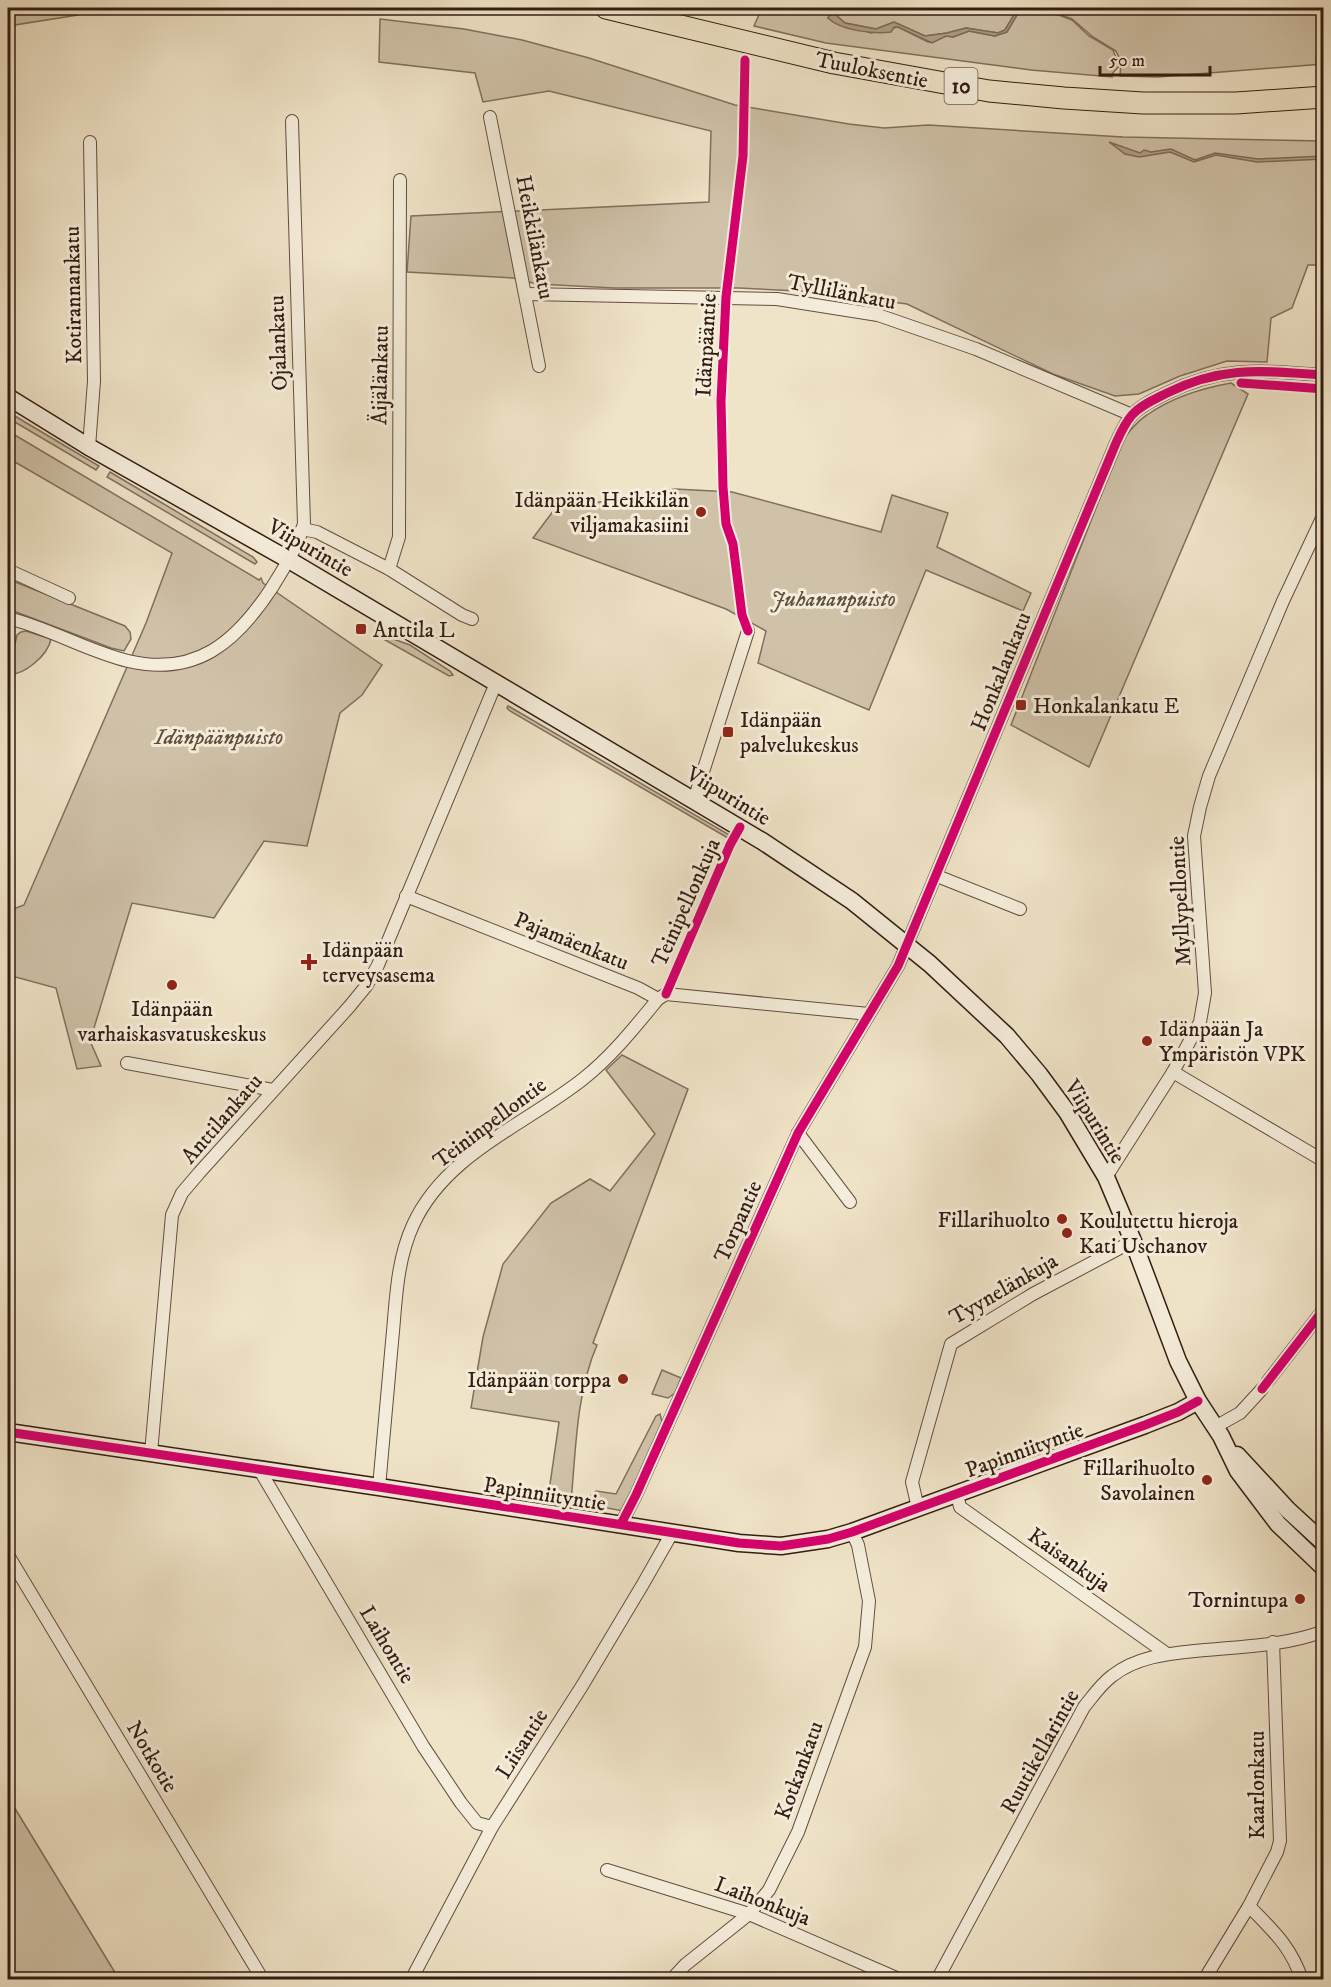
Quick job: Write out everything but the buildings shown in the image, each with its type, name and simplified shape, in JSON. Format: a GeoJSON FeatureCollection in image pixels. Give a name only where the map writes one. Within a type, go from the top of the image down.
{"type":"FeatureCollection","features":[{"type":"Feature","properties":{"kind":"highway","name":"Tuuloksentie"},"geometry":{"type":"LineString","coordinates":[[606,8],[834,63],[989,91],[1143,103],[1236,103],[1323,97]]}},
{"type":"Feature","properties":{"kind":"main road","name":"Viipurintie"},"geometry":{"type":"LineString","coordinates":[[8,397],[89,447],[289,560],[762,841],[852,901],[906,944],[989,1017],[1018,1048],[1067,1112],[1106,1177],[1133,1240],[1178,1361],[1238,1471],[1278,1524],[1323,1568]]}},
{"type":"Feature","properties":{"kind":"main road","name":"Papinniityntie"},"geometry":{"type":"LineString","coordinates":[[8,1432],[672,1533],[740,1543],[781,1546],[828,1539],[852,1532],[1145,1425],[1198,1401]]}},
{"type":"Feature","properties":{"kind":"main road","name":"Viipurintie"},"geometry":{"type":"LineString","coordinates":[[1218,1432],[1288,1510],[1323,1543]]}},
{"type":"Feature","properties":{"kind":"street","name":"Heikkilänkatu"},"geometry":{"type":"LineString","coordinates":[[490,117],[539,366]]}},
{"type":"Feature","properties":{"kind":"street","name":"Ojalankatu"},"geometry":{"type":"LineString","coordinates":[[8,618],[127,661],[152,665],[183,663],[212,652],[236,634],[258,609],[289,560],[299,541],[303,524],[292,121]]}},
{"type":"Feature","properties":{"kind":"street","name":"Kotirannankatu"},"geometry":{"type":"LineString","coordinates":[[89,447],[94,381],[90,142]]}},
{"type":"Feature","properties":{"kind":"street","name":"Äijälänkatu"},"geometry":{"type":"LineString","coordinates":[[389,569],[399,537],[400,180]]}},
{"type":"Feature","properties":{"kind":"street","name":"Tyllilänkatu"},"geometry":{"type":"LineString","coordinates":[[526,294],[777,299],[878,315],[976,349],[1132,415]]}},
{"type":"Feature","properties":{"kind":"street"},"geometry":{"type":"LineString","coordinates":[[1132,415],[1180,386],[1215,375],[1244,371],[1323,375]]}},
{"type":"Feature","properties":{"kind":"street","name":"Honkalankatu"},"geometry":{"type":"LineString","coordinates":[[906,944],[937,876],[1116,443],[1132,415]]}},
{"type":"Feature","properties":{"kind":"street","name":"Myllypellontie"},"geometry":{"type":"LineString","coordinates":[[1106,1177],[1173,1072],[1200,1022],[1205,993],[1194,836],[1200,807],[1209,776],[1282,601],[1323,514]]}},
{"type":"Feature","properties":{"kind":"street"},"geometry":{"type":"LineString","coordinates":[[302,529],[317,532],[389,569],[462,615],[472,618]]}},
{"type":"Feature","properties":{"kind":"street"},"geometry":{"type":"LineString","coordinates":[[8,570],[69,598]]}},
{"type":"Feature","properties":{"kind":"street"},"geometry":{"type":"LineString","coordinates":[[694,800],[748,631]]}},
{"type":"Feature","properties":{"kind":"street","name":"Anttilankatu"},"geometry":{"type":"LineString","coordinates":[[151,1453],[172,1215],[182,1194],[273,1090],[350,1007],[367,985],[378,965],[496,683]]}},
{"type":"Feature","properties":{"kind":"street"},"geometry":{"type":"LineString","coordinates":[[937,876],[1020,909]]}},
{"type":"Feature","properties":{"kind":"street","name":"Pajamäenkatu"},"geometry":{"type":"LineString","coordinates":[[406,896],[638,988],[658,999]]}},
{"type":"Feature","properties":{"kind":"street","name":"Torpantie"},"geometry":{"type":"LineString","coordinates":[[621,1524],[798,1133],[898,966],[906,944]]}},
{"type":"Feature","properties":{"kind":"street"},"geometry":{"type":"LineString","coordinates":[[658,999],[666,993],[869,1014]]}},
{"type":"Feature","properties":{"kind":"street","name":"Teininpellontie"},"geometry":{"type":"LineString","coordinates":[[379,1487],[399,1266],[412,1226],[420,1212],[454,1169],[584,1078],[625,1039],[658,999]]}},
{"type":"Feature","properties":{"kind":"street"},"geometry":{"type":"LineString","coordinates":[[128,1063],[273,1090]]}},
{"type":"Feature","properties":{"kind":"street"},"geometry":{"type":"LineString","coordinates":[[1173,1072],[1323,1161]]}},
{"type":"Feature","properties":{"kind":"street"},"geometry":{"type":"LineString","coordinates":[[798,1133],[850,1202]]}},
{"type":"Feature","properties":{"kind":"street","name":"Tyynelänkuja"},"geometry":{"type":"LineString","coordinates":[[918,1508],[912,1482],[951,1344],[1010,1307],[1133,1240]]}},
{"type":"Feature","properties":{"kind":"street"},"geometry":{"type":"LineString","coordinates":[[1218,1432],[1240,1413],[1265,1385],[1323,1309]]}},
{"type":"Feature","properties":{"kind":"street","name":"Laihontie"},"geometry":{"type":"LineString","coordinates":[[259,1469],[423,1746],[454,1794],[477,1823],[492,1827]]}},
{"type":"Feature","properties":{"kind":"street","name":"Kaisankuja"},"geometry":{"type":"LineString","coordinates":[[957,1494],[960,1507],[1167,1653]]}},
{"type":"Feature","properties":{"kind":"street","name":"Kotkankatu"},"geometry":{"type":"LineString","coordinates":[[671,1980],[685,1965],[749,1914],[769,1890],[798,1832],[865,1647],[869,1601],[858,1545],[852,1532]]}},
{"type":"Feature","properties":{"kind":"street","name":"Liisantie"},"geometry":{"type":"LineString","coordinates":[[411,1980],[492,1827],[582,1686],[672,1533]]}},
{"type":"Feature","properties":{"kind":"street","name":"Notkotie"},"geometry":{"type":"LineString","coordinates":[[8,1555],[263,1980]]}},
{"type":"Feature","properties":{"kind":"street","name":"Ruutikellarintie"},"geometry":{"type":"LineString","coordinates":[[937,1980],[1084,1707],[1113,1674],[1130,1665],[1167,1653],[1274,1642],[1311,1636],[1323,1631]]}},
{"type":"Feature","properties":{"kind":"street","name":"Kaarlonkatu"},"geometry":{"type":"LineString","coordinates":[[1204,1980],[1249,1906],[1277,1852],[1280,1841],[1274,1642]]}},
{"type":"Feature","properties":{"kind":"street","name":"Laihonkuja"},"geometry":{"type":"LineString","coordinates":[[607,1870],[749,1914],[901,1980]]}},
{"type":"Feature","properties":{"kind":"street"},"geometry":{"type":"LineString","coordinates":[[1249,1906],[1280,1937],[1298,1967],[1302,1980]]}},
{"type":"Feature","properties":{"kind":"green space"},"geometry":{"type":"Polygon","coordinates":[[[43,8],[80,8],[81,12],[78,15],[8,26],[8,16],[43,8]]]}},
{"type":"Feature","properties":{"kind":"green space"},"geometry":{"type":"Polygon","coordinates":[[[762,8],[829,8],[831,13],[828,18],[871,33],[898,27],[932,42],[969,31],[995,36],[1007,32],[1021,8],[1040,8],[1072,20],[1089,36],[1113,50],[1119,66],[1111,75],[1112,77],[1031,70],[826,43],[754,26],[762,8]]]}},
{"type":"Feature","properties":{"kind":"green space"},"geometry":{"type":"Polygon","coordinates":[[[834,8],[1018,8],[1005,30],[998,33],[966,28],[925,36],[894,22],[876,29],[845,23],[837,16],[834,8]]]}},
{"type":"Feature","properties":{"kind":"green space"},"geometry":{"type":"Polygon","coordinates":[[[1043,8],[1323,8],[1323,64],[1158,77],[1120,76],[1121,62],[1116,51],[1093,37],[1072,19],[1043,8]]]}},
{"type":"Feature","properties":{"kind":"green space"},"geometry":{"type":"Polygon","coordinates":[[[380,19],[464,29],[522,40],[589,58],[735,105],[849,124],[884,128],[928,125],[1123,137],[1323,141],[1323,265],[1308,265],[1292,308],[1271,318],[1267,362],[1227,361],[1180,376],[1139,394],[1115,396],[1053,374],[907,304],[817,292],[739,288],[614,288],[537,284],[513,278],[407,272],[411,216],[709,202],[711,131],[549,91],[483,102],[475,73],[379,62],[380,19]]]}},
{"type":"Feature","properties":{"kind":"green space"},"geometry":{"type":"Polygon","coordinates":[[[1231,383],[1248,394],[1089,767],[1011,725],[1123,439],[1140,420],[1156,409],[1198,391],[1231,383]]]}},
{"type":"Feature","properties":{"kind":"green space"},"geometry":{"type":"Polygon","coordinates":[[[8,412],[99,466],[96,470],[8,418],[8,412]]]}},
{"type":"Feature","properties":{"kind":"green space","name":"Idänpäänpuisto"},"geometry":{"type":"Polygon","coordinates":[[[8,431],[259,580],[261,578],[263,583],[382,665],[362,695],[340,713],[307,846],[264,841],[214,918],[132,903],[90,1041],[101,1066],[77,1069],[56,988],[8,975],[8,911],[24,905],[146,623],[172,553],[8,458],[8,431]]]}},
{"type":"Feature","properties":{"kind":"green space"},"geometry":{"type":"Polygon","coordinates":[[[110,472],[253,557],[257,562],[255,564],[107,477],[110,472]]]}},
{"type":"Feature","properties":{"kind":"green space","name":"Juhananpuisto"},"geometry":{"type":"Polygon","coordinates":[[[675,489],[732,492],[881,532],[892,495],[948,513],[937,547],[1031,593],[1023,611],[926,570],[869,710],[758,663],[766,631],[726,609],[533,538],[557,506],[610,501],[675,489]]]}},
{"type":"Feature","properties":{"kind":"green space"},"geometry":{"type":"Polygon","coordinates":[[[8,579],[125,626],[130,632],[131,639],[124,651],[111,648],[8,609],[8,579]]]}},
{"type":"Feature","properties":{"kind":"green space"},"geometry":{"type":"Polygon","coordinates":[[[26,631],[51,639],[49,645],[40,658],[28,668],[21,672],[8,674],[17,635],[26,631]]]}},
{"type":"Feature","properties":{"kind":"green space"},"geometry":{"type":"Polygon","coordinates":[[[382,635],[410,645],[453,675],[449,676],[380,637],[382,635]]]}},
{"type":"Feature","properties":{"kind":"green space"},"geometry":{"type":"Polygon","coordinates":[[[508,706],[731,836],[728,838],[510,711],[508,706]]]}},
{"type":"Feature","properties":{"kind":"green space"},"geometry":{"type":"Polygon","coordinates":[[[622,1055],[688,1089],[593,1343],[597,1345],[581,1402],[571,1502],[548,1498],[559,1422],[471,1408],[483,1337],[503,1264],[551,1203],[590,1179],[610,1191],[655,1134],[606,1070],[622,1055]]]}},
{"type":"Feature","properties":{"kind":"green space"},"geometry":{"type":"Polygon","coordinates":[[[662,1370],[681,1378],[675,1393],[668,1398],[652,1394],[662,1370]]]}},
{"type":"Feature","properties":{"kind":"green space"},"geometry":{"type":"Polygon","coordinates":[[[660,1414],[662,1422],[623,1511],[586,1504],[585,1501],[596,1491],[616,1494],[656,1416],[660,1414]]]}},
{"type":"Feature","properties":{"kind":"green space"},"geometry":{"type":"Polygon","coordinates":[[[8,1797],[119,1979],[8,1979],[8,1797]]]}},
{"type":"Feature","properties":{"kind":"shaded area"},"geometry":{"type":"Polygon","coordinates":[[[829,8],[834,8],[837,16],[845,23],[876,29],[894,22],[925,36],[966,28],[998,33],[1005,30],[1018,8],[1021,8],[1007,32],[995,36],[969,31],[953,37],[946,36],[932,43],[898,27],[894,27],[891,32],[876,32],[858,31],[841,26],[828,18],[831,13],[829,8]]]}},
{"type":"Feature","properties":{"kind":"shaded area"},"geometry":{"type":"Polygon","coordinates":[[[1109,142],[1140,153],[1144,150],[1151,152],[1171,149],[1195,160],[1215,153],[1258,159],[1323,156],[1323,159],[1257,162],[1216,155],[1194,162],[1170,152],[1139,157],[1125,154],[1109,142]]]}},
{"type":"Feature","properties":{"kind":"cycle path","name":"Idänpääntie"},"geometry":{"type":"LineString","coordinates":[[745,60],[743,156],[726,297],[721,401],[726,524],[733,544],[742,615],[748,631]]}},
{"type":"Feature","properties":{"kind":"cycle path"},"geometry":{"type":"LineString","coordinates":[[621,1524],[798,1133],[898,966],[1116,443],[1129,418],[1148,403],[1167,393],[1187,384],[1225,374],[1282,372],[1324,375]]}},
{"type":"Feature","properties":{"kind":"cycle path"},"geometry":{"type":"LineString","coordinates":[[1241,383],[1324,389]]}},
{"type":"Feature","properties":{"kind":"cycle path","name":"Teinipellonkuja"},"geometry":{"type":"LineString","coordinates":[[666,994],[730,845],[740,827]]}},
{"type":"Feature","properties":{"kind":"cycle path"},"geometry":{"type":"LineString","coordinates":[[1262,1389],[1324,1309]]}},
{"type":"Feature","properties":{"kind":"cycle path"},"geometry":{"type":"LineString","coordinates":[[8,1432],[739,1543],[781,1546],[828,1539],[852,1532],[1145,1425],[1198,1401]]}},
{"type":"Feature","properties":{"kind":"place","name":"Idänpään Heikkilän viljamakasiini"},"geometry":{"type":"Point","coordinates":[701,512]}},
{"type":"Feature","properties":{"kind":"place","name":"Anttila L"},"geometry":{"type":"Point","coordinates":[361,629]}},
{"type":"Feature","properties":{"kind":"place","name":"Honkalankatu E"},"geometry":{"type":"Point","coordinates":[1021,705]}},
{"type":"Feature","properties":{"kind":"place","name":"Idänpään palvelukeskus"},"geometry":{"type":"Point","coordinates":[728,732]}},
{"type":"Feature","properties":{"kind":"place","name":"Idänpään terveysasema"},"geometry":{"type":"Point","coordinates":[309,962]}},
{"type":"Feature","properties":{"kind":"place","name":"Idänpään varhaiskasvatuskeskus"},"geometry":{"type":"Point","coordinates":[172,985]}},
{"type":"Feature","properties":{"kind":"place","name":"Idänpään Ja Ympäristön VPK"},"geometry":{"type":"Point","coordinates":[1147,1041]}},
{"type":"Feature","properties":{"kind":"place","name":"Fillarihuolto"},"geometry":{"type":"Point","coordinates":[1062,1219]}},
{"type":"Feature","properties":{"kind":"place","name":"Koulutettu hieroja Kati Uschanov"},"geometry":{"type":"Point","coordinates":[1067,1233]}},
{"type":"Feature","properties":{"kind":"place","name":"Idänpään torppa"},"geometry":{"type":"Point","coordinates":[623,1379]}},
{"type":"Feature","properties":{"kind":"place","name":"Fillarihuolto Savolainen"},"geometry":{"type":"Point","coordinates":[1207,1480]}},
{"type":"Feature","properties":{"kind":"place","name":"Tornintupa"},"geometry":{"type":"Point","coordinates":[1300,1599]}}]}
